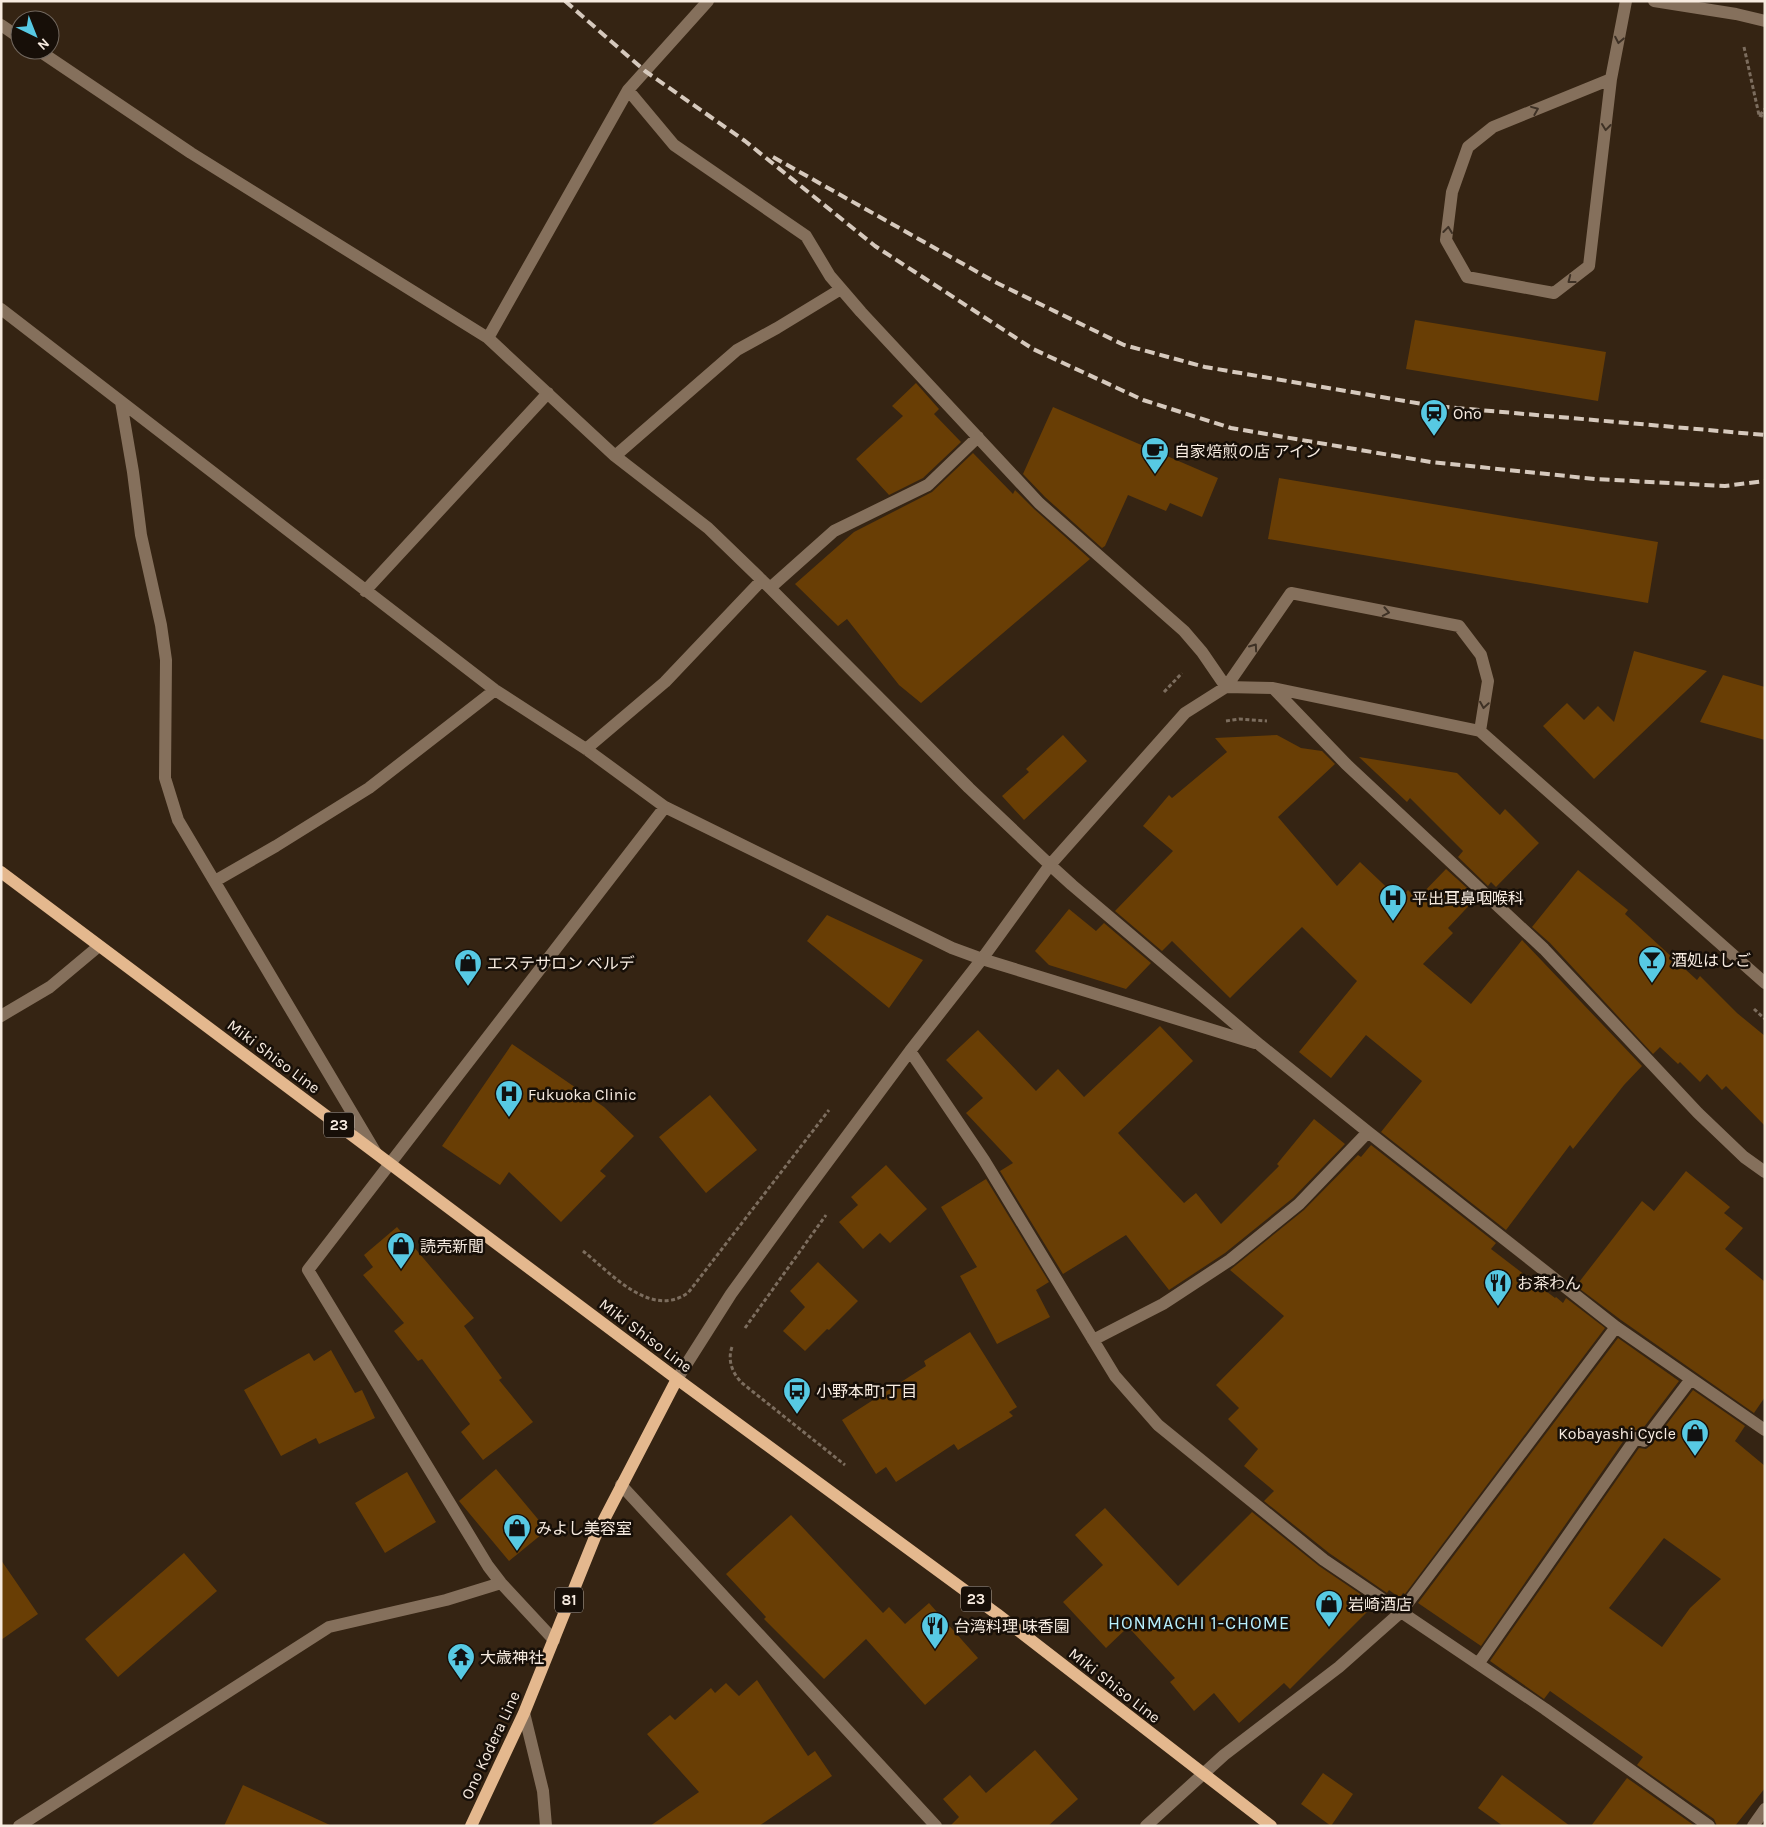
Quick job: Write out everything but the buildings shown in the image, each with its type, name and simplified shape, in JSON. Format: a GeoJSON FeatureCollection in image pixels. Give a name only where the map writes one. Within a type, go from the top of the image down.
{"type":"FeatureCollection","features":[{"type":"Feature","properties":{"kind":"main road","name":"Miki Shiso Line"},"geometry":{"type":"LineString","coordinates":[[1,872],[677,1379],[997,1614],[1272,1826]]}},
{"type":"Feature","properties":{"kind":"main road","name":"Ono Kodera Line"},"geometry":{"type":"LineString","coordinates":[[471,1826],[524,1713],[595,1537],[677,1379]]}},
{"type":"Feature","properties":{"kind":"street"},"geometry":{"type":"LineString","coordinates":[[488,338],[628,90],[708,1]]}},
{"type":"Feature","properties":{"kind":"street"},"geometry":{"type":"LineString","coordinates":[[1611,79],[1493,127],[1468,147],[1452,192],[1446,240],[1467,277],[1554,293],[1589,266],[1611,79],[1626,1]]}},
{"type":"Feature","properties":{"kind":"street"},"geometry":{"type":"LineString","coordinates":[[1654,1],[1736,14],[1765,21]]}},
{"type":"Feature","properties":{"kind":"street"},"geometry":{"type":"LineString","coordinates":[[53,60],[200,158],[488,338],[615,456],[708,528],[1050,866],[1260,1045],[1368,1132],[1616,1327],[1765,1430]]}},
{"type":"Feature","properties":{"kind":"street"},"geometry":{"type":"LineString","coordinates":[[628,90],[674,145],[806,236],[830,276],[841,289],[1039,503],[1184,631],[1202,652],[1226,687]]}},
{"type":"Feature","properties":{"kind":"street"},"geometry":{"type":"LineString","coordinates":[[615,456],[737,350],[841,289]]}},
{"type":"Feature","properties":{"kind":"street"},"geometry":{"type":"LineString","coordinates":[[1,309],[364,591],[495,690],[586,749],[664,807],[952,948],[1260,1045]]}},
{"type":"Feature","properties":{"kind":"street"},"geometry":{"type":"LineString","coordinates":[[364,591],[548,393]]}},
{"type":"Feature","properties":{"kind":"street"},"geometry":{"type":"LineString","coordinates":[[121,402],[141,535],[161,625],[166,660],[165,778],[178,820],[376,1153]]}},
{"type":"Feature","properties":{"kind":"street"},"geometry":{"type":"LineString","coordinates":[[586,749],[665,682],[766,584],[834,531],[928,485],[978,437]]}},
{"type":"Feature","properties":{"kind":"street"},"geometry":{"type":"LineString","coordinates":[[677,1379],[731,1294],[910,1051],[982,959],[1050,866],[1185,713],[1226,687],[1291,593],[1459,626],[1481,655],[1488,681],[1480,731]]}},
{"type":"Feature","properties":{"kind":"street"},"geometry":{"type":"LineString","coordinates":[[1226,687],[1273,688],[1480,731],[1765,983]]}},
{"type":"Feature","properties":{"kind":"street"},"geometry":{"type":"LineString","coordinates":[[1273,688],[1346,764],[1544,949],[1698,1113],[1744,1157],[1765,1172]]}},
{"type":"Feature","properties":{"kind":"street"},"geometry":{"type":"LineString","coordinates":[[215,881],[276,846],[368,788],[495,690]]}},
{"type":"Feature","properties":{"kind":"street"},"geometry":{"type":"LineString","coordinates":[[554,1640],[500,1584],[488,1566],[308,1270],[664,807]]}},
{"type":"Feature","properties":{"kind":"street"},"geometry":{"type":"LineString","coordinates":[[1,1016],[50,987],[99,946]]}},
{"type":"Feature","properties":{"kind":"street"},"geometry":{"type":"LineString","coordinates":[[910,1051],[984,1160],[1115,1376],[1158,1424],[1324,1560],[1545,1709],[1709,1826]]}},
{"type":"Feature","properties":{"kind":"street"},"geometry":{"type":"LineString","coordinates":[[1092,1340],[1163,1304],[1230,1260],[1299,1204],[1368,1132]]}},
{"type":"Feature","properties":{"kind":"street"},"geometry":{"type":"LineString","coordinates":[[1146,1826],[1224,1755],[1339,1668],[1401,1612],[1616,1327]]}},
{"type":"Feature","properties":{"kind":"street"},"geometry":{"type":"LineString","coordinates":[[1478,1664],[1636,1438],[1644,1441],[1691,1379]]}},
{"type":"Feature","properties":{"kind":"street"},"geometry":{"type":"LineString","coordinates":[[621,1485],[936,1826]]}},
{"type":"Feature","properties":{"kind":"street"},"geometry":{"type":"LineString","coordinates":[[19,1826],[329,1627],[446,1600],[500,1584]]}},
{"type":"Feature","properties":{"kind":"street"},"geometry":{"type":"LineString","coordinates":[[524,1713],[543,1791],[546,1826]]}},
{"type":"Feature","properties":{"kind":"street"},"geometry":{"type":"LineString","coordinates":[[1753,1826],[1765,1809]]}},
{"type":"Feature","properties":{"kind":"path"},"geometry":{"type":"LineString","coordinates":[[1744,47],[1759,115]]}},
{"type":"Feature","properties":{"kind":"path"},"geometry":{"type":"LineString","coordinates":[[1759,115],[1765,109]]}},
{"type":"Feature","properties":{"kind":"path"},"geometry":{"type":"LineString","coordinates":[[1759,115],[1765,117]]}},
{"type":"Feature","properties":{"kind":"path"},"geometry":{"type":"LineString","coordinates":[[1158,698],[1202,652]]}},
{"type":"Feature","properties":{"kind":"path"},"geometry":{"type":"LineString","coordinates":[[1224,721],[1239,719],[1308,725]]}},
{"type":"Feature","properties":{"kind":"path"},"geometry":{"type":"LineString","coordinates":[[1750,1006],[1765,1019]]}},
{"type":"Feature","properties":{"kind":"path"},"geometry":{"type":"LineString","coordinates":[[583,1250],[633,1291],[648,1299],[658,1302],[681,1298],[688,1293],[832,1106]]}},
{"type":"Feature","properties":{"kind":"path"},"geometry":{"type":"LineString","coordinates":[[740,1335],[830,1208]]}},
{"type":"Feature","properties":{"kind":"path"},"geometry":{"type":"LineString","coordinates":[[734,1343],[730,1352],[730,1362],[733,1372],[742,1383],[851,1470]]}},
{"type":"Feature","properties":{"kind":"railway"},"geometry":{"type":"LineString","coordinates":[[565,1],[645,71],[745,141],[875,246],[1033,349],[1143,400],[1231,428],[1431,462],[1595,479],[1725,486],[1765,481]]}},
{"type":"Feature","properties":{"kind":"railway"},"geometry":{"type":"LineString","coordinates":[[773,157],[997,283],[1124,345],[1205,367],[1434,406],[1765,435]]}},
{"type":"Feature","properties":{"kind":"place","name":"Ono"},"geometry":{"type":"Point","coordinates":[1434,437]}},
{"type":"Feature","properties":{"kind":"place","name":"自家焙煎の店 アイン"},"geometry":{"type":"Point","coordinates":[1155,475]}},
{"type":"Feature","properties":{"kind":"place","name":"平出耳鼻咽喉科"},"geometry":{"type":"Point","coordinates":[1393,922]}},
{"type":"Feature","properties":{"kind":"place","name":"酒処はしご"},"geometry":{"type":"Point","coordinates":[1652,984]}},
{"type":"Feature","properties":{"kind":"place","name":"エステサロン ベルデ"},"geometry":{"type":"Point","coordinates":[468,987]}},
{"type":"Feature","properties":{"kind":"place","name":"Fukuoka Clinic"},"geometry":{"type":"Point","coordinates":[509,1118]}},
{"type":"Feature","properties":{"kind":"place","name":"読売新聞"},"geometry":{"type":"Point","coordinates":[401,1270]}},
{"type":"Feature","properties":{"kind":"place","name":"お茶わん"},"geometry":{"type":"Point","coordinates":[1498,1307]}},
{"type":"Feature","properties":{"kind":"place","name":"小野本町1丁目"},"geometry":{"type":"Point","coordinates":[797,1415]}},
{"type":"Feature","properties":{"kind":"place","name":"Kobayashi Cycle"},"geometry":{"type":"Point","coordinates":[1695,1457]}},
{"type":"Feature","properties":{"kind":"place","name":"みよし美容室"},"geometry":{"type":"Point","coordinates":[517,1552]}},
{"type":"Feature","properties":{"kind":"place","name":"岩崎酒店"},"geometry":{"type":"Point","coordinates":[1329,1628]}},
{"type":"Feature","properties":{"kind":"place","name":"台湾料理 味香園"},"geometry":{"type":"Point","coordinates":[935,1650]}},
{"type":"Feature","properties":{"kind":"place","name":"大歳神社"},"geometry":{"type":"Point","coordinates":[461,1681]}},
{"type":"Feature","properties":{"kind":"district","name":"HONMACHI 1-CHOME"},"geometry":{"type":"Point","coordinates":[1199,1623]}}]}
